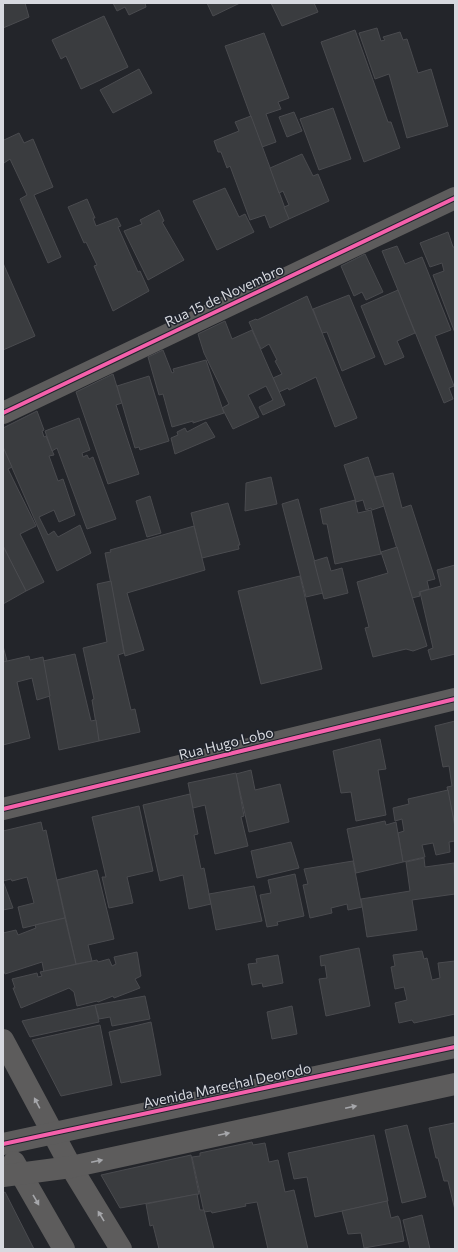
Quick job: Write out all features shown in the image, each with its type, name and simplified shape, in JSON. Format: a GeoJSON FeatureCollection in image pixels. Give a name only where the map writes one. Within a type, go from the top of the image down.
{"type":"FeatureCollection","features":[{"type":"Feature","properties":{"kind":"street","name":"Rua 15 de Novembro"},"geometry":{"type":"LineString","coordinates":[[3,413],[455,198]]}},
{"type":"Feature","properties":{"kind":"street","name":"Rua Hugo Lobo"},"geometry":{"type":"LineString","coordinates":[[3,809],[455,699]]}},
{"type":"Feature","properties":{"kind":"street"},"geometry":{"type":"LineString","coordinates":[[3,1040],[71,1167],[121,1249]]}},
{"type":"Feature","properties":{"kind":"street","name":"Avenida Marechal Deorodo"},"geometry":{"type":"LineString","coordinates":[[3,1143],[455,1046]]}},
{"type":"Feature","properties":{"kind":"street"},"geometry":{"type":"LineString","coordinates":[[12,1174],[71,1167],[455,1084]]}},
{"type":"Feature","properties":{"kind":"street"},"geometry":{"type":"LineString","coordinates":[[3,1143],[12,1174],[64,1249]]}},
{"type":"Feature","properties":{"kind":"building"},"geometry":{"type":"Polygon","coordinates":[[[3,3],[25,3],[29,17],[3,28],[3,3]]]}},
{"type":"Feature","properties":{"kind":"building"},"geometry":{"type":"Polygon","coordinates":[[[113,3],[145,3],[146,7],[129,15],[125,7],[117,11],[113,3]]]}},
{"type":"Feature","properties":{"kind":"building"},"geometry":{"type":"Polygon","coordinates":[[[207,3],[240,3],[213,16],[207,3]]]}},
{"type":"Feature","properties":{"kind":"building"},"geometry":{"type":"Polygon","coordinates":[[[271,3],[314,3],[318,12],[282,26],[271,3]]]}},
{"type":"Feature","properties":{"kind":"building"},"geometry":{"type":"Polygon","coordinates":[[[104,16],[128,67],[81,89],[66,56],[61,59],[52,40],[104,16]]]}},
{"type":"Feature","properties":{"kind":"building"},"geometry":{"type":"Polygon","coordinates":[[[377,28],[381,41],[385,40],[383,37],[400,32],[403,40],[407,39],[418,73],[431,69],[448,126],[407,138],[389,74],[375,79],[359,33],[377,28]]]}},
{"type":"Feature","properties":{"kind":"building"},"geometry":{"type":"Polygon","coordinates":[[[355,30],[388,122],[391,122],[400,148],[364,162],[321,42],[355,30]]]}},
{"type":"Feature","properties":{"kind":"building"},"geometry":{"type":"Polygon","coordinates":[[[264,33],[289,98],[278,102],[281,109],[266,114],[276,142],[262,147],[225,46],[264,33]]]}},
{"type":"Feature","properties":{"kind":"building"},"geometry":{"type":"Polygon","coordinates":[[[139,69],[152,93],[113,113],[100,90],[139,69]]]}},
{"type":"Feature","properties":{"kind":"building"},"geometry":{"type":"Polygon","coordinates":[[[333,108],[351,159],[319,170],[300,119],[333,108]]]}},
{"type":"Feature","properties":{"kind":"building"},"geometry":{"type":"Polygon","coordinates":[[[294,112],[302,131],[287,137],[279,117],[294,112]]]}},
{"type":"Feature","properties":{"kind":"building"},"geometry":{"type":"Polygon","coordinates":[[[251,116],[289,219],[270,228],[265,215],[250,220],[230,166],[227,168],[221,152],[218,152],[214,141],[239,131],[235,122],[251,116]]]}},
{"type":"Feature","properties":{"kind":"building"},"geometry":{"type":"Polygon","coordinates":[[[19,133],[24,143],[33,139],[53,187],[34,195],[61,257],[48,263],[20,199],[27,195],[10,159],[4,163],[3,160],[3,138],[4,140],[19,133]]]}},
{"type":"Feature","properties":{"kind":"building"},"geometry":{"type":"Polygon","coordinates":[[[302,154],[313,176],[318,174],[329,201],[289,219],[284,207],[289,205],[283,191],[279,193],[270,168],[302,154]]]}},
{"type":"Feature","properties":{"kind":"building"},"geometry":{"type":"Polygon","coordinates":[[[225,188],[239,217],[245,214],[254,232],[217,250],[193,201],[225,188]]]}},
{"type":"Feature","properties":{"kind":"building"},"geometry":{"type":"Polygon","coordinates":[[[87,199],[95,218],[93,218],[96,226],[117,218],[121,226],[118,227],[138,272],[140,271],[149,291],[113,311],[94,266],[97,265],[86,242],[84,243],[68,207],[87,199]]]}},
{"type":"Feature","properties":{"kind":"building"},"geometry":{"type":"Polygon","coordinates":[[[159,210],[164,221],[162,222],[184,260],[148,280],[124,231],[142,224],[140,220],[159,210]]]}},
{"type":"Feature","properties":{"kind":"building"},"geometry":{"type":"Polygon","coordinates":[[[448,232],[453,247],[455,247],[455,333],[433,275],[444,271],[442,263],[430,267],[420,243],[448,232]]]}},
{"type":"Feature","properties":{"kind":"building"},"geometry":{"type":"Polygon","coordinates":[[[397,246],[405,264],[422,257],[451,330],[435,336],[454,386],[449,388],[453,399],[444,403],[382,251],[397,246]]]}},
{"type":"Feature","properties":{"kind":"building"},"geometry":{"type":"Polygon","coordinates":[[[365,254],[383,292],[366,300],[362,292],[354,296],[341,266],[365,254]]]}},
{"type":"Feature","properties":{"kind":"building"},"geometry":{"type":"Polygon","coordinates":[[[3,263],[35,336],[3,350],[3,263]]]}},
{"type":"Feature","properties":{"kind":"building"},"geometry":{"type":"Polygon","coordinates":[[[398,290],[415,333],[397,341],[404,357],[385,365],[361,306],[398,290]]]}},
{"type":"Feature","properties":{"kind":"building"},"geometry":{"type":"Polygon","coordinates":[[[349,295],[375,357],[342,371],[327,332],[322,333],[313,309],[349,295]]]}},
{"type":"Feature","properties":{"kind":"building"},"geometry":{"type":"Polygon","coordinates":[[[307,296],[357,418],[335,427],[316,377],[289,390],[288,388],[279,392],[273,378],[282,374],[275,361],[277,360],[269,344],[261,349],[249,322],[256,319],[257,320],[307,296]]]}},
{"type":"Feature","properties":{"kind":"building"},"geometry":{"type":"Polygon","coordinates":[[[225,321],[232,339],[252,330],[285,405],[263,415],[259,407],[273,400],[266,386],[248,395],[259,417],[233,429],[222,408],[229,404],[204,353],[198,334],[225,321]]]}},
{"type":"Feature","properties":{"kind":"building"},"geometry":{"type":"Polygon","coordinates":[[[163,350],[172,373],[174,372],[173,369],[206,360],[224,413],[193,423],[193,421],[172,427],[163,394],[159,395],[148,357],[163,350]]]}},
{"type":"Feature","properties":{"kind":"building"},"geometry":{"type":"Polygon","coordinates":[[[113,374],[122,403],[116,405],[139,474],[108,484],[76,392],[113,374]]]}},
{"type":"Feature","properties":{"kind":"building"},"geometry":{"type":"Polygon","coordinates":[[[149,376],[169,441],[140,450],[139,447],[135,448],[117,386],[149,376]]]}},
{"type":"Feature","properties":{"kind":"building"},"geometry":{"type":"Polygon","coordinates":[[[37,411],[44,430],[42,431],[44,437],[46,436],[54,455],[49,456],[58,481],[63,479],[75,515],[59,522],[54,510],[39,517],[48,535],[54,531],[58,537],[80,525],[91,553],[57,571],[3,447],[3,428],[37,411]]]}},
{"type":"Feature","properties":{"kind":"building"},"geometry":{"type":"Polygon","coordinates":[[[79,418],[90,450],[82,453],[83,457],[87,455],[89,459],[93,457],[116,519],[87,529],[57,448],[52,451],[45,431],[79,418]]]}},
{"type":"Feature","properties":{"kind":"building"},"geometry":{"type":"Polygon","coordinates":[[[206,422],[215,437],[175,454],[171,438],[178,435],[177,432],[185,428],[187,432],[206,422]]]}},
{"type":"Feature","properties":{"kind":"building"},"geometry":{"type":"Polygon","coordinates":[[[3,447],[12,467],[8,469],[36,526],[20,534],[44,582],[26,591],[3,546],[3,447]]]}},
{"type":"Feature","properties":{"kind":"building"},"geometry":{"type":"Polygon","coordinates":[[[368,457],[384,506],[372,510],[371,508],[366,510],[363,500],[356,502],[344,465],[368,457]]]}},
{"type":"Feature","properties":{"kind":"building"},"geometry":{"type":"Polygon","coordinates":[[[393,473],[402,508],[411,505],[435,579],[427,581],[429,589],[419,592],[420,596],[412,598],[375,477],[393,473]]]}},
{"type":"Feature","properties":{"kind":"building"},"geometry":{"type":"Polygon","coordinates":[[[271,477],[277,504],[245,511],[246,483],[271,477]]]}},
{"type":"Feature","properties":{"kind":"building"},"geometry":{"type":"Polygon","coordinates":[[[150,496],[161,533],[147,537],[136,501],[150,496]]]}},
{"type":"Feature","properties":{"kind":"building"},"geometry":{"type":"Polygon","coordinates":[[[298,499],[323,593],[306,597],[282,504],[298,499]]]}},
{"type":"Feature","properties":{"kind":"building"},"geometry":{"type":"Polygon","coordinates":[[[355,500],[358,513],[371,510],[381,554],[335,564],[327,524],[323,524],[320,509],[355,500]]]}},
{"type":"Feature","properties":{"kind":"building"},"geometry":{"type":"Polygon","coordinates":[[[228,503],[240,545],[238,545],[239,549],[202,558],[191,513],[228,503]]]}},
{"type":"Feature","properties":{"kind":"building"},"geometry":{"type":"Polygon","coordinates":[[[194,526],[205,570],[127,593],[144,650],[125,656],[105,553],[111,552],[110,550],[194,526]]]}},
{"type":"Feature","properties":{"kind":"building"},"geometry":{"type":"Polygon","coordinates":[[[3,546],[26,591],[3,604],[3,546]]]}},
{"type":"Feature","properties":{"kind":"building"},"geometry":{"type":"Polygon","coordinates":[[[397,547],[427,646],[413,651],[406,649],[373,657],[365,628],[369,627],[357,582],[388,573],[381,552],[397,547]]]}},
{"type":"Feature","properties":{"kind":"building"},"geometry":{"type":"Polygon","coordinates":[[[327,557],[331,571],[342,568],[348,593],[324,599],[314,561],[327,557]]]}},
{"type":"Feature","properties":{"kind":"building"},"geometry":{"type":"Polygon","coordinates":[[[455,565],[455,654],[431,660],[428,650],[433,648],[420,592],[441,586],[437,570],[455,565]]]}},
{"type":"Feature","properties":{"kind":"building"},"geometry":{"type":"Polygon","coordinates":[[[300,576],[322,669],[261,684],[238,591],[300,576]]]}},
{"type":"Feature","properties":{"kind":"building"},"geometry":{"type":"Polygon","coordinates":[[[111,581],[124,653],[118,655],[131,710],[135,709],[140,732],[99,741],[92,700],[94,699],[83,648],[107,642],[97,584],[111,581]]]}},
{"type":"Feature","properties":{"kind":"building"},"geometry":{"type":"Polygon","coordinates":[[[3,646],[7,661],[3,662],[3,646]]]}},
{"type":"Feature","properties":{"kind":"building"},"geometry":{"type":"Polygon","coordinates":[[[75,654],[91,721],[96,720],[99,741],[59,750],[43,661],[75,654]]]}},
{"type":"Feature","properties":{"kind":"building"},"geometry":{"type":"Polygon","coordinates":[[[29,656],[30,660],[43,657],[50,696],[37,700],[32,678],[17,682],[30,738],[3,745],[3,662],[29,656]]]}},
{"type":"Feature","properties":{"kind":"building"},"geometry":{"type":"Polygon","coordinates":[[[455,721],[455,827],[447,787],[452,786],[449,766],[443,767],[435,726],[455,721]]]}},
{"type":"Feature","properties":{"kind":"building"},"geometry":{"type":"Polygon","coordinates":[[[380,739],[386,769],[378,770],[386,815],[356,821],[351,792],[341,793],[333,751],[380,739]]]}},
{"type":"Feature","properties":{"kind":"building"},"geometry":{"type":"Polygon","coordinates":[[[251,770],[255,790],[280,784],[289,822],[249,832],[236,774],[251,770]]]}},
{"type":"Feature","properties":{"kind":"building"},"geometry":{"type":"Polygon","coordinates":[[[236,773],[244,816],[241,817],[248,846],[215,854],[205,805],[193,808],[188,783],[236,773]]]}},
{"type":"Feature","properties":{"kind":"building"},"geometry":{"type":"Polygon","coordinates":[[[448,790],[455,827],[455,841],[449,842],[450,852],[436,855],[433,843],[422,845],[425,857],[403,862],[398,833],[404,831],[402,819],[395,821],[393,808],[409,804],[408,799],[448,790]]]}},
{"type":"Feature","properties":{"kind":"building"},"geometry":{"type":"Polygon","coordinates":[[[190,794],[198,834],[194,835],[201,869],[204,868],[211,904],[189,909],[183,875],[160,881],[143,805],[190,794]]]}},
{"type":"Feature","properties":{"kind":"building"},"geometry":{"type":"Polygon","coordinates":[[[139,806],[153,871],[127,877],[133,903],[109,908],[102,877],[106,877],[92,817],[139,806]]]}},
{"type":"Feature","properties":{"kind":"building"},"geometry":{"type":"Polygon","coordinates":[[[385,821],[386,825],[396,822],[403,862],[356,873],[347,829],[385,821]]]}},
{"type":"Feature","properties":{"kind":"building"},"geometry":{"type":"Polygon","coordinates":[[[41,822],[43,831],[46,830],[65,918],[23,928],[18,907],[34,903],[27,877],[12,881],[11,879],[3,881],[3,831],[41,822]]]}},
{"type":"Feature","properties":{"kind":"building"},"geometry":{"type":"Polygon","coordinates":[[[291,842],[299,868],[257,878],[251,851],[291,842]]]}},
{"type":"Feature","properties":{"kind":"building"},"geometry":{"type":"Polygon","coordinates":[[[424,858],[425,867],[454,863],[455,894],[412,900],[417,930],[367,937],[361,899],[410,891],[406,862],[424,858]]]}},
{"type":"Feature","properties":{"kind":"building"},"geometry":{"type":"Polygon","coordinates":[[[353,861],[362,907],[348,910],[347,904],[331,908],[332,913],[310,918],[303,885],[308,884],[304,869],[353,861]]]}},
{"type":"Feature","properties":{"kind":"building"},"geometry":{"type":"Polygon","coordinates":[[[97,870],[114,939],[88,945],[92,961],[76,964],[57,880],[97,870]]]}},
{"type":"Feature","properties":{"kind":"building"},"geometry":{"type":"Polygon","coordinates":[[[295,874],[304,916],[277,922],[278,925],[267,927],[260,895],[271,893],[268,880],[295,874]]]}},
{"type":"Feature","properties":{"kind":"building"},"geometry":{"type":"Polygon","coordinates":[[[3,881],[13,908],[3,910],[3,881]]]}},
{"type":"Feature","properties":{"kind":"building"},"geometry":{"type":"Polygon","coordinates":[[[254,886],[262,921],[216,930],[209,894],[254,886]]]}},
{"type":"Feature","properties":{"kind":"building"},"geometry":{"type":"Polygon","coordinates":[[[65,918],[76,964],[44,972],[42,962],[5,974],[3,968],[3,933],[16,930],[18,935],[36,928],[35,925],[65,918]]]}},
{"type":"Feature","properties":{"kind":"building"},"geometry":{"type":"Polygon","coordinates":[[[359,948],[370,1006],[326,1016],[319,979],[327,978],[325,965],[321,966],[320,956],[359,948]]]}},
{"type":"Feature","properties":{"kind":"building"},"geometry":{"type":"Polygon","coordinates":[[[422,951],[424,959],[427,958],[432,980],[440,978],[438,963],[455,961],[455,1014],[414,1023],[412,1020],[399,1023],[395,1003],[407,1000],[404,987],[395,989],[391,967],[395,966],[393,955],[422,951]]]}},
{"type":"Feature","properties":{"kind":"building"},"geometry":{"type":"Polygon","coordinates":[[[137,952],[141,976],[135,979],[140,988],[114,998],[113,996],[98,1002],[77,1006],[74,992],[69,988],[21,1008],[13,988],[15,988],[12,979],[37,973],[38,977],[42,976],[40,972],[97,960],[98,962],[109,959],[112,966],[116,964],[114,957],[137,952]]]}},
{"type":"Feature","properties":{"kind":"building"},"geometry":{"type":"Polygon","coordinates":[[[278,955],[283,983],[263,987],[262,983],[252,985],[248,964],[257,963],[256,959],[278,955]]]}},
{"type":"Feature","properties":{"kind":"building"},"geometry":{"type":"Polygon","coordinates":[[[145,996],[150,1019],[112,1026],[110,1017],[99,1019],[95,1005],[145,996]]]}},
{"type":"Feature","properties":{"kind":"building"},"geometry":{"type":"Polygon","coordinates":[[[95,1005],[99,1022],[30,1037],[22,1021],[95,1005]]]}},
{"type":"Feature","properties":{"kind":"building"},"geometry":{"type":"Polygon","coordinates":[[[292,1006],[297,1034],[272,1039],[267,1012],[292,1006]]]}},
{"type":"Feature","properties":{"kind":"building"},"geometry":{"type":"Polygon","coordinates":[[[151,1022],[161,1075],[121,1083],[109,1032],[151,1022]]]}},
{"type":"Feature","properties":{"kind":"building"},"geometry":{"type":"Polygon","coordinates":[[[100,1025],[112,1085],[61,1096],[32,1040],[100,1025]]]}},
{"type":"Feature","properties":{"kind":"building"},"geometry":{"type":"Polygon","coordinates":[[[455,1123],[455,1210],[448,1181],[444,1181],[438,1158],[436,1158],[429,1128],[455,1123]]]}},
{"type":"Feature","properties":{"kind":"building"},"geometry":{"type":"Polygon","coordinates":[[[407,1125],[426,1197],[402,1203],[385,1130],[407,1125]]]}},
{"type":"Feature","properties":{"kind":"building"},"geometry":{"type":"Polygon","coordinates":[[[374,1135],[388,1201],[315,1217],[307,1177],[294,1179],[288,1153],[374,1135]]]}},
{"type":"Feature","properties":{"kind":"building"},"geometry":{"type":"Polygon","coordinates":[[[252,1142],[253,1145],[265,1143],[269,1162],[278,1160],[285,1192],[294,1190],[308,1249],[268,1249],[257,1202],[245,1204],[246,1206],[212,1213],[211,1211],[204,1212],[192,1157],[200,1156],[200,1153],[252,1142]]]}},
{"type":"Feature","properties":{"kind":"building"},"geometry":{"type":"Polygon","coordinates":[[[191,1155],[199,1194],[120,1208],[101,1175],[191,1155]]]}},
{"type":"Feature","properties":{"kind":"building"},"geometry":{"type":"Polygon","coordinates":[[[5,1192],[34,1249],[3,1249],[3,1193],[5,1192]]]}},
{"type":"Feature","properties":{"kind":"building"},"geometry":{"type":"Polygon","coordinates":[[[197,1194],[200,1210],[204,1210],[214,1249],[159,1249],[153,1225],[150,1226],[146,1204],[197,1194]]]}},
{"type":"Feature","properties":{"kind":"building"},"geometry":{"type":"Polygon","coordinates":[[[387,1201],[391,1218],[398,1216],[400,1220],[404,1241],[364,1248],[361,1233],[348,1234],[342,1211],[387,1201]]]}},
{"type":"Feature","properties":{"kind":"building"},"geometry":{"type":"Polygon","coordinates":[[[422,1215],[430,1249],[410,1249],[403,1220],[422,1215]]]}},
{"type":"Feature","properties":{"kind":"cycle path"},"geometry":{"type":"LineString","coordinates":[[3,413],[455,198]]}},
{"type":"Feature","properties":{"kind":"cycle path"},"geometry":{"type":"LineString","coordinates":[[3,809],[455,699]]}},
{"type":"Feature","properties":{"kind":"cycle path"},"geometry":{"type":"LineString","coordinates":[[3,1144],[455,1047]]}}]}
